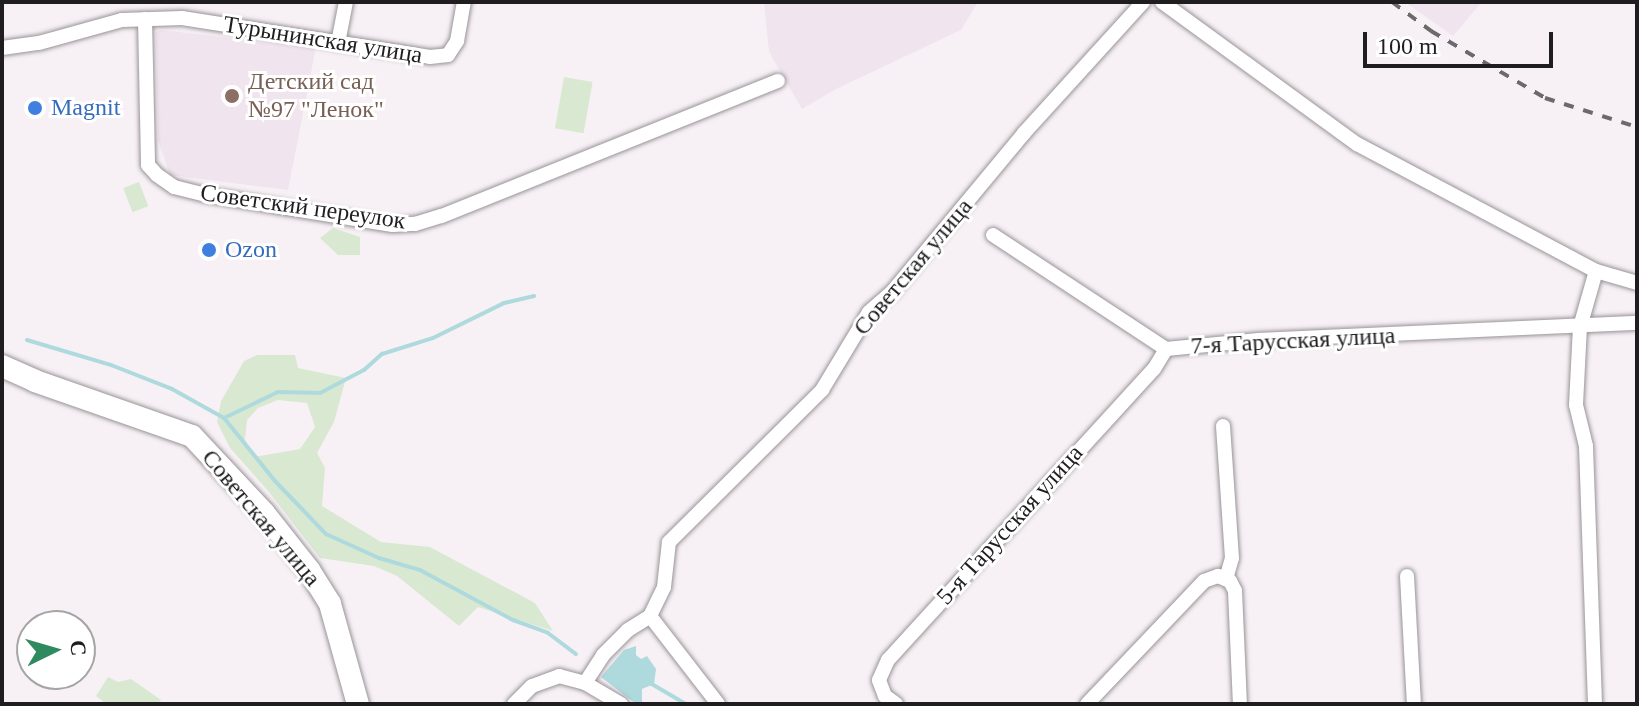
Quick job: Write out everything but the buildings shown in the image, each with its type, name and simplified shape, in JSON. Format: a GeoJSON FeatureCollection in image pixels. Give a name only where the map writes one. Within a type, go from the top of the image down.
{"type":"FeatureCollection","features":[{"type":"Feature","properties":{"kind":"main road","name":"Советская улица"},"geometry":{"type":"LineString","coordinates":[[2,366],[192,436],[264,513],[309,570],[330,604],[358,704]]}},
{"type":"Feature","properties":{"kind":"street"},"geometry":{"type":"LineString","coordinates":[[338,43],[346,2]]}},
{"type":"Feature","properties":{"kind":"street","name":"Турынинская улица"},"geometry":{"type":"LineString","coordinates":[[2,48],[39,43],[122,20],[182,18],[430,57],[448,55],[457,41],[464,2]]}},
{"type":"Feature","properties":{"kind":"street","name":"Советская улица"},"geometry":{"type":"LineString","coordinates":[[650,616],[664,587],[669,542],[822,390],[869,312],[893,291],[1024,133],[1143,2]]}},
{"type":"Feature","properties":{"kind":"street"},"geometry":{"type":"LineString","coordinates":[[1162,2],[1357,144],[1596,271],[1637,283]]}},
{"type":"Feature","properties":{"kind":"street","name":"Советский переулок"},"geometry":{"type":"LineString","coordinates":[[145,19],[148,165],[157,175],[174,187],[207,195],[393,225],[415,224],[442,216],[778,81]]}},
{"type":"Feature","properties":{"kind":"street","name":"7-я Тарусская улица"},"geometry":{"type":"LineString","coordinates":[[993,235],[1166,349],[1259,340],[1637,323]]}},
{"type":"Feature","properties":{"kind":"street"},"geometry":{"type":"LineString","coordinates":[[1595,704],[1586,446],[1576,405],[1580,327],[1596,271]]}},
{"type":"Feature","properties":{"kind":"street","name":"5-я Тарусская улица"},"geometry":{"type":"LineString","coordinates":[[896,704],[885,696],[879,680],[888,660],[1154,369],[1166,349]]}},
{"type":"Feature","properties":{"kind":"street"},"geometry":{"type":"LineString","coordinates":[[1223,426],[1232,558],[1226,579]]}},
{"type":"Feature","properties":{"kind":"street"},"geometry":{"type":"LineString","coordinates":[[1087,704],[1204,581],[1218,576],[1226,579],[1235,591],[1240,704]]}},
{"type":"Feature","properties":{"kind":"street"},"geometry":{"type":"LineString","coordinates":[[1407,576],[1414,704]]}},
{"type":"Feature","properties":{"kind":"street"},"geometry":{"type":"LineString","coordinates":[[585,683],[603,655],[628,630],[650,616],[718,704]]}},
{"type":"Feature","properties":{"kind":"street"},"geometry":{"type":"LineString","coordinates":[[514,704],[532,686],[559,676],[585,683],[621,704]]}},
{"type":"Feature","properties":{"kind":"shaded area"},"geometry":{"type":"Polygon","coordinates":[[[764,2],[978,2],[961,30],[836,89],[802,109],[769,52],[764,2]]]}},
{"type":"Feature","properties":{"kind":"shaded area"},"geometry":{"type":"Polygon","coordinates":[[[1405,2],[1482,2],[1453,36],[1405,2]]]}},
{"type":"Feature","properties":{"kind":"shaded area","name":"Детский сад №97 \"Ленок\""},"geometry":{"type":"Polygon","coordinates":[[[156,32],[313,47],[315,52],[288,190],[170,175],[158,140],[156,32]]]}},
{"type":"Feature","properties":{"kind":"green space"},"geometry":{"type":"Polygon","coordinates":[[[564,77],[593,82],[584,133],[555,128],[564,77]]]}},
{"type":"Feature","properties":{"kind":"green space"},"geometry":{"type":"Polygon","coordinates":[[[139,182],[148,206],[132,212],[123,188],[139,182]]]}},
{"type":"Feature","properties":{"kind":"green space"},"geometry":{"type":"Polygon","coordinates":[[[333,228],[360,237],[360,255],[338,255],[320,238],[333,228]]]}},
{"type":"Feature","properties":{"kind":"green space"},"geometry":{"type":"Polygon","coordinates":[[[257,355],[295,355],[298,368],[346,378],[334,422],[317,453],[325,468],[322,506],[381,542],[430,547],[535,603],[553,631],[478,607],[459,626],[397,576],[374,566],[320,558],[230,448],[217,422],[221,401],[244,361],[257,355]],[[278,400],[258,408],[247,420],[245,440],[254,457],[300,449],[315,427],[307,403],[278,400]]]}},
{"type":"Feature","properties":{"kind":"green space"},"geometry":{"type":"Polygon","coordinates":[[[108,677],[118,682],[131,679],[161,700],[158,704],[106,704],[96,696],[108,677]]]}},
{"type":"Feature","properties":{"kind":"water"},"geometry":{"type":"Polygon","coordinates":[[[636,646],[636,655],[641,659],[647,656],[656,669],[654,684],[642,689],[642,704],[636,704],[601,677],[624,650],[636,646]]]}},
{"type":"Feature","properties":{"kind":"waterway"},"geometry":{"type":"LineString","coordinates":[[224,418],[278,392],[320,393],[364,370],[382,354],[433,338],[504,303],[534,296]]}},
{"type":"Feature","properties":{"kind":"waterway"},"geometry":{"type":"LineString","coordinates":[[27,340],[111,365],[172,389],[224,418],[275,481],[326,534],[379,558],[420,570],[513,620],[548,633],[576,654]]}},
{"type":"Feature","properties":{"kind":"waterway"},"geometry":{"type":"LineString","coordinates":[[650,683],[686,704]]}},
{"type":"Feature","properties":{"kind":"railway"},"geometry":{"type":"LineString","coordinates":[[1392,2],[1431,31],[1545,98],[1637,127]]}},
{"type":"Feature","properties":{"kind":"place","name":"Детский сад №97 \"Ленок\""},"geometry":{"type":"Point","coordinates":[232,96]}},
{"type":"Feature","properties":{"kind":"place","name":"Magnit"},"geometry":{"type":"Point","coordinates":[35,108]}},
{"type":"Feature","properties":{"kind":"place","name":"Ozon"},"geometry":{"type":"Point","coordinates":[209,250]}}]}
